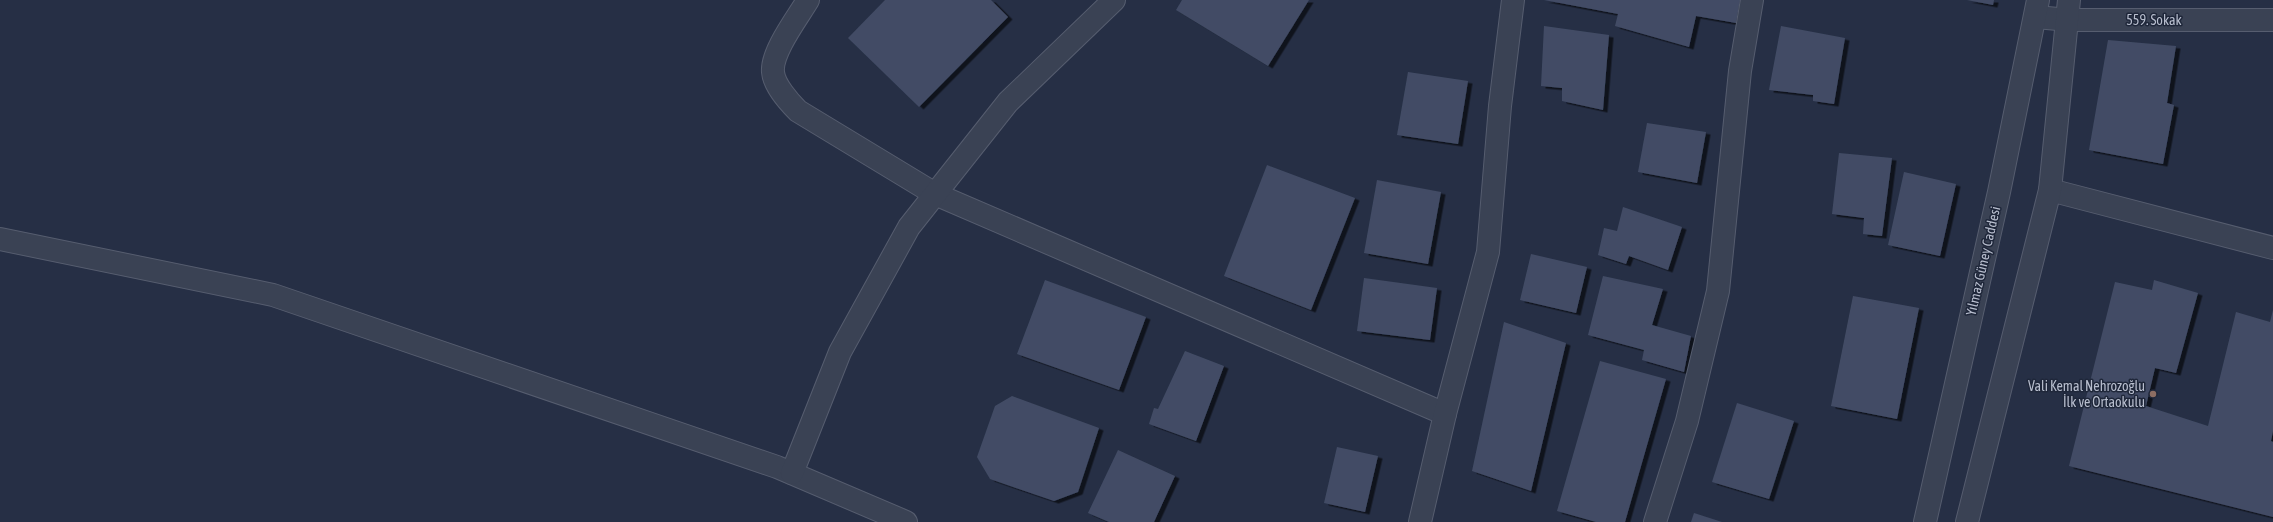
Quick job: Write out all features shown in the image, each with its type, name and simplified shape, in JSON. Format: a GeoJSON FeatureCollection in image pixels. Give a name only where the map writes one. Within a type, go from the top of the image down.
{"type":"FeatureCollection","features":[{"type":"Feature","properties":{"kind":"street"},"geometry":{"type":"LineString","coordinates":[[808,0],[777,52],[773,72],[783,94],[798,111],[935,194],[1445,414]]}},
{"type":"Feature","properties":{"kind":"street"},"geometry":{"type":"LineString","coordinates":[[792,473],[840,352],[909,227],[1008,102],[1114,0]]}},
{"type":"Feature","properties":{"kind":"street"},"geometry":{"type":"LineString","coordinates":[[1420,522],[1445,414],[1488,252],[1500,106],[1513,0]]}},
{"type":"Feature","properties":{"kind":"street"},"geometry":{"type":"LineString","coordinates":[[1655,522],[1687,420],[1718,291],[1740,71],[1752,0]]}},
{"type":"Feature","properties":{"kind":"street","name":"559. Sokak"},"geometry":{"type":"LineString","coordinates":[[2037,9],[2273,20]]}},
{"type":"Feature","properties":{"kind":"street","name":"Yılmaz Güney Caddesi"},"geometry":{"type":"LineString","coordinates":[[1925,522],[2037,9]]}},
{"type":"Feature","properties":{"kind":"street"},"geometry":{"type":"LineString","coordinates":[[1967,522],[2050,190],[2069,10]]}},
{"type":"Feature","properties":{"kind":"street"},"geometry":{"type":"LineString","coordinates":[[2050,190],[2273,248]]}},
{"type":"Feature","properties":{"kind":"street"},"geometry":{"type":"LineString","coordinates":[[0,239],[273,296],[792,473],[882,517],[906,522]]}},
{"type":"Feature","properties":{"kind":"building"},"geometry":{"type":"Polygon","coordinates":[[[885,0],[991,0],[1008,17],[919,107],[848,38],[885,0]]]}},
{"type":"Feature","properties":{"kind":"building"},"geometry":{"type":"Polygon","coordinates":[[[1182,0],[1309,0],[1268,66],[1176,10],[1182,0]]]}},
{"type":"Feature","properties":{"kind":"building"},"geometry":{"type":"Polygon","coordinates":[[[1544,0],[1740,0],[1736,23],[1696,16],[1689,47],[1615,26],[1618,14],[1544,0]]]}},
{"type":"Feature","properties":{"kind":"building"},"geometry":{"type":"Polygon","coordinates":[[[1967,0],[1994,0],[1993,5],[1967,0]]]}},
{"type":"Feature","properties":{"kind":"building"},"geometry":{"type":"Polygon","coordinates":[[[1544,26],[1609,35],[1603,110],[1562,101],[1562,88],[1541,86],[1544,26]]]}},
{"type":"Feature","properties":{"kind":"building"},"geometry":{"type":"Polygon","coordinates":[[[1781,26],[1845,38],[1834,104],[1813,101],[1813,95],[1769,90],[1781,26]]]}},
{"type":"Feature","properties":{"kind":"building"},"geometry":{"type":"Polygon","coordinates":[[[2108,40],[2176,46],[2167,103],[2174,105],[2163,164],[2089,150],[2108,40]]]}},
{"type":"Feature","properties":{"kind":"building"},"geometry":{"type":"Polygon","coordinates":[[[1408,72],[1468,81],[1458,144],[1397,135],[1408,72]]]}},
{"type":"Feature","properties":{"kind":"building"},"geometry":{"type":"Polygon","coordinates":[[[1647,123],[1706,132],[1697,183],[1638,172],[1647,123]]]}},
{"type":"Feature","properties":{"kind":"building"},"geometry":{"type":"Polygon","coordinates":[[[1839,153],[1892,158],[1882,236],[1863,234],[1864,218],[1832,214],[1839,153]]]}},
{"type":"Feature","properties":{"kind":"building"},"geometry":{"type":"Polygon","coordinates":[[[1267,165],[1355,198],[1311,310],[1224,276],[1267,165]]]}},
{"type":"Feature","properties":{"kind":"building"},"geometry":{"type":"Polygon","coordinates":[[[1904,172],[1956,184],[1940,256],[1888,245],[1904,172]]]}},
{"type":"Feature","properties":{"kind":"building"},"geometry":{"type":"Polygon","coordinates":[[[1377,180],[1441,192],[1428,264],[1364,253],[1377,180]]]}},
{"type":"Feature","properties":{"kind":"building"},"geometry":{"type":"Polygon","coordinates":[[[1623,207],[1682,227],[1668,270],[1629,256],[1626,264],[1598,255],[1604,228],[1617,231],[1623,207]]]}},
{"type":"Feature","properties":{"kind":"building"},"geometry":{"type":"Polygon","coordinates":[[[1531,254],[1587,267],[1576,313],[1520,300],[1531,254]]]}},
{"type":"Feature","properties":{"kind":"building"},"geometry":{"type":"Polygon","coordinates":[[[1603,276],[1663,289],[1652,325],[1691,336],[1684,372],[1642,360],[1644,350],[1588,335],[1603,276]]]}},
{"type":"Feature","properties":{"kind":"building"},"geometry":{"type":"Polygon","coordinates":[[[1364,278],[1437,288],[1430,340],[1357,331],[1364,278]]]}},
{"type":"Feature","properties":{"kind":"building"},"geometry":{"type":"Polygon","coordinates":[[[1045,280],[1146,317],[1119,390],[1017,354],[1045,280]]]}},
{"type":"Feature","properties":{"kind":"building"},"geometry":{"type":"Polygon","coordinates":[[[2154,280],[2198,293],[2176,373],[2155,368],[2146,406],[2208,426],[2236,312],[2270,322],[2273,310],[2273,431],[2271,441],[2273,442],[2273,517],[2069,466],[2115,282],[2152,290],[2154,280]]]}},
{"type":"Feature","properties":{"kind":"building"},"geometry":{"type":"Polygon","coordinates":[[[1853,296],[1919,308],[1897,419],[1831,406],[1853,296]]]}},
{"type":"Feature","properties":{"kind":"building"},"geometry":{"type":"Polygon","coordinates":[[[1504,322],[1566,343],[1531,491],[1472,471],[1504,322]]]}},
{"type":"Feature","properties":{"kind":"building"},"geometry":{"type":"Polygon","coordinates":[[[1185,351],[1224,366],[1196,441],[1149,424],[1154,408],[1158,409],[1185,351]]]}},
{"type":"Feature","properties":{"kind":"building"},"geometry":{"type":"Polygon","coordinates":[[[1600,361],[1666,379],[1625,522],[1596,522],[1557,511],[1600,361]]]}},
{"type":"Feature","properties":{"kind":"building"},"geometry":{"type":"Polygon","coordinates":[[[1012,396],[1099,428],[1078,492],[1054,501],[990,479],[977,457],[995,406],[1012,396]]]}},
{"type":"Feature","properties":{"kind":"building"},"geometry":{"type":"Polygon","coordinates":[[[1737,403],[1794,421],[1769,499],[1712,482],[1737,403]]]}},
{"type":"Feature","properties":{"kind":"building"},"geometry":{"type":"Polygon","coordinates":[[[1337,447],[1378,456],[1365,512],[1324,503],[1337,447]]]}},
{"type":"Feature","properties":{"kind":"building"},"geometry":{"type":"Polygon","coordinates":[[[1118,450],[1175,476],[1154,522],[1109,522],[1088,513],[1118,450]]]}},
{"type":"Feature","properties":{"kind":"building"},"geometry":{"type":"Polygon","coordinates":[[[1694,513],[1722,522],[1691,522],[1694,513]]]}},
{"type":"Feature","properties":{"kind":"place","name":"Vali Kemal Nehrozoğlu İlk ve Ortaokulu"},"geometry":{"type":"Point","coordinates":[2153,394]}}]}
